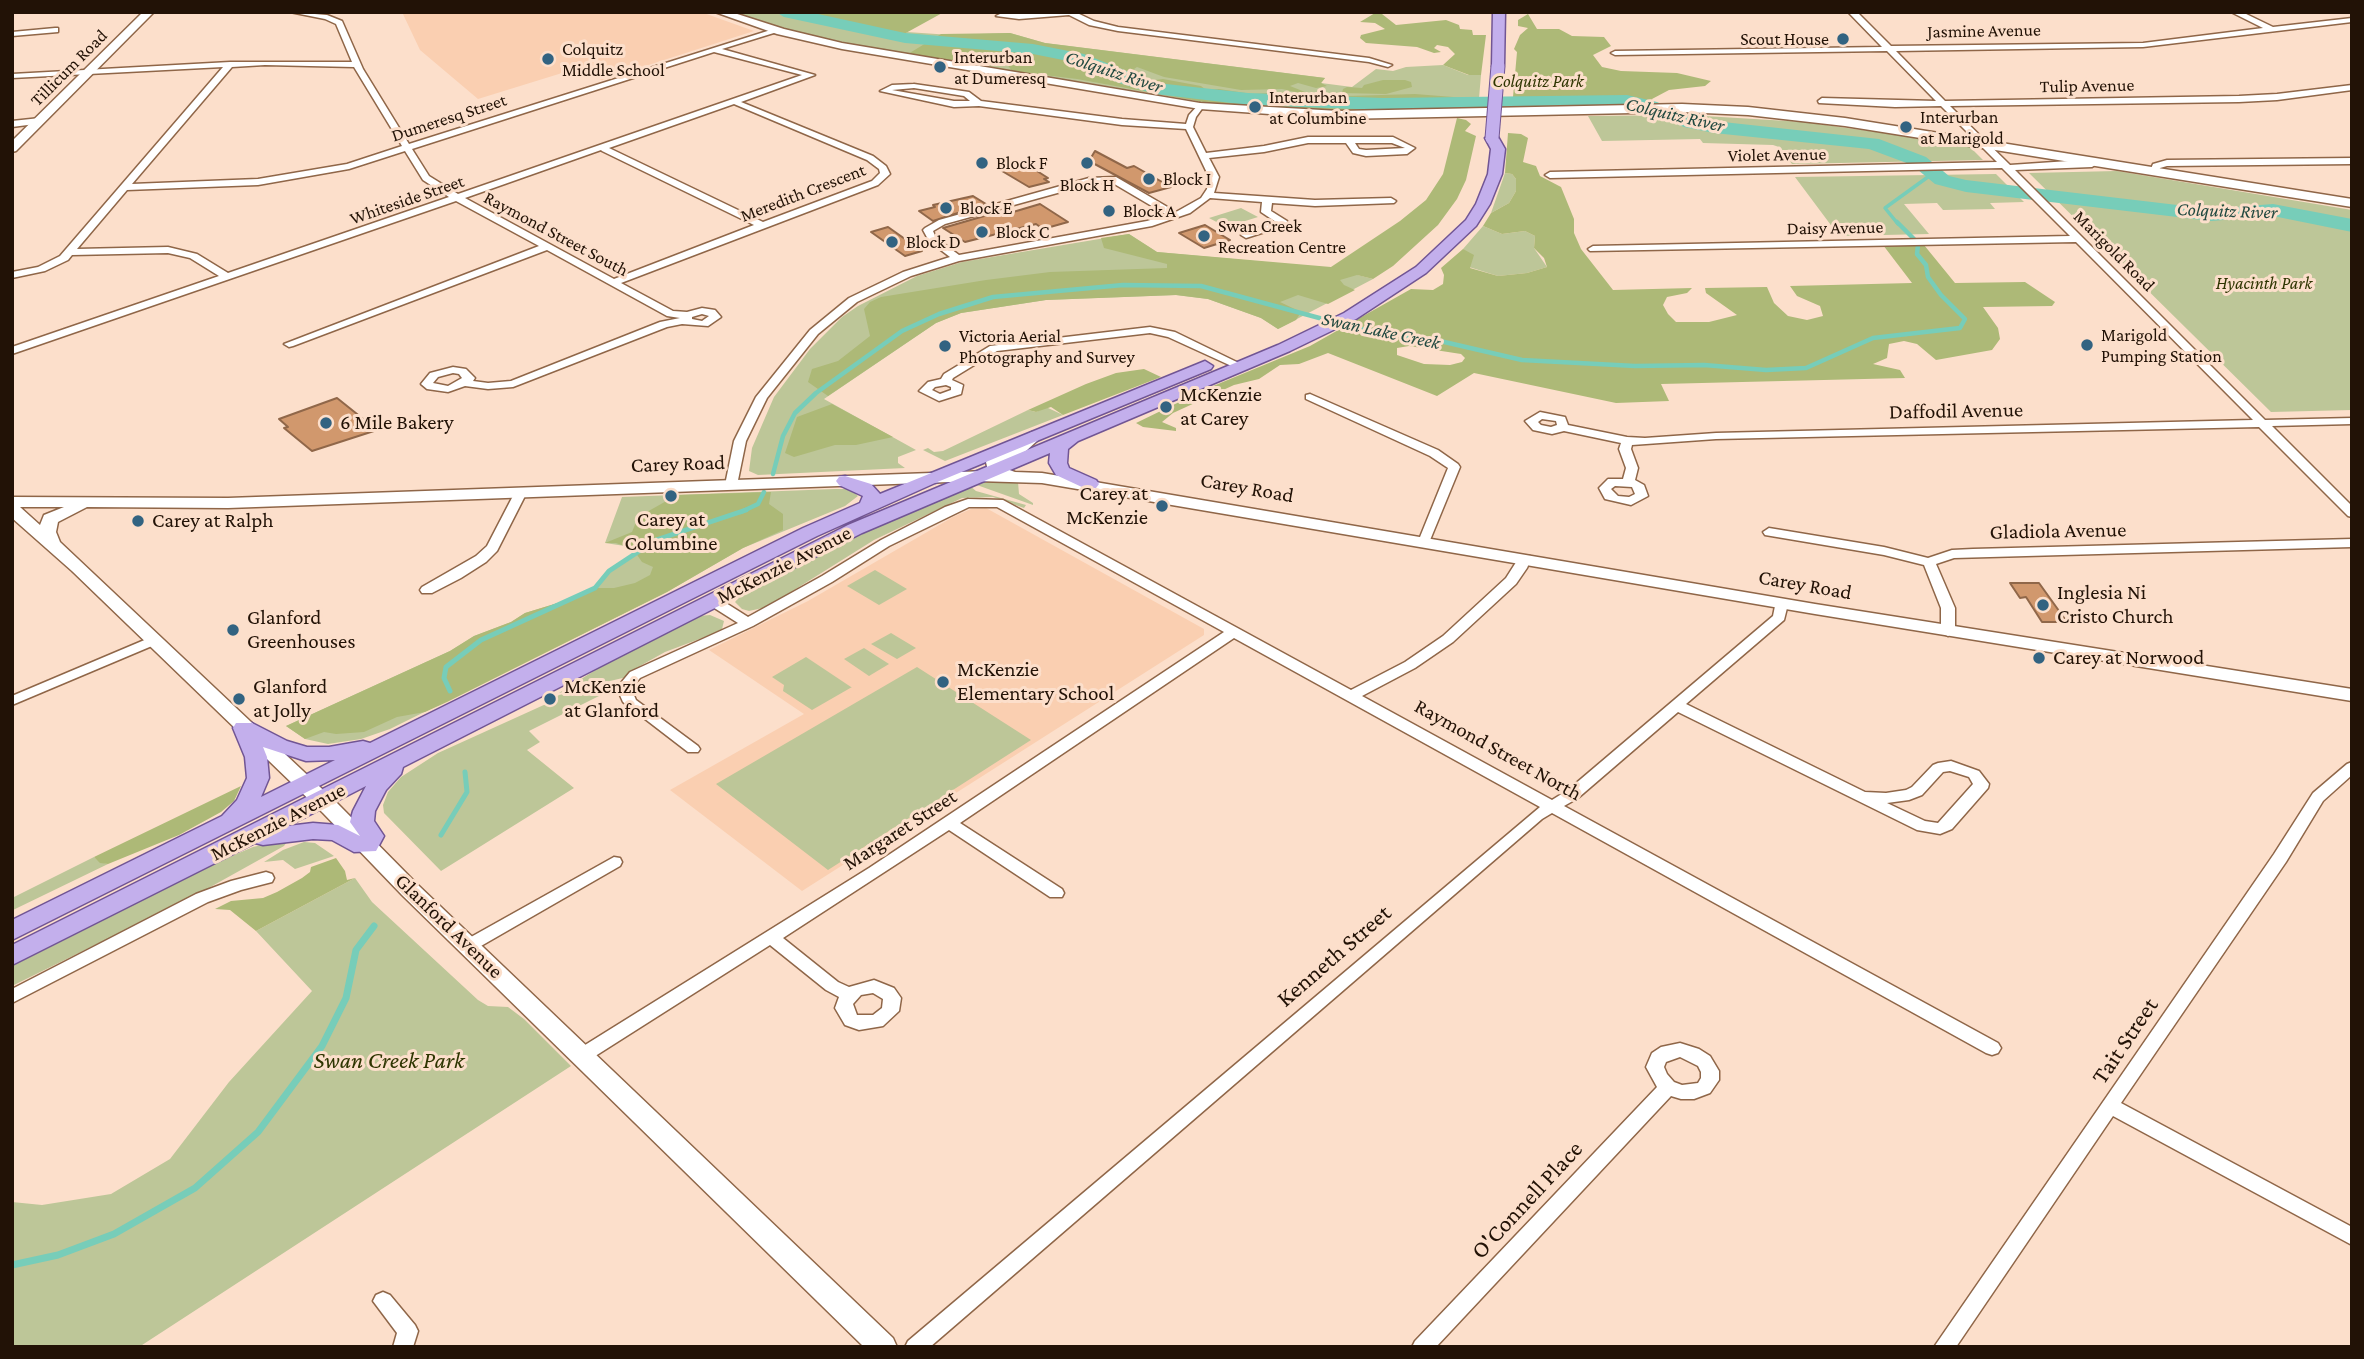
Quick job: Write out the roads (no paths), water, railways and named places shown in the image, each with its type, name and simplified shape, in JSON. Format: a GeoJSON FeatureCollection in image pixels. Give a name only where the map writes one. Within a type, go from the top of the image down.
{"type":"FeatureCollection","features":[{"type":"Feature","properties":{"kind":"main road","name":"Tillicum Road"},"geometry":{"type":"LineString","coordinates":[[12,148],[149,12]]}},
{"type":"Feature","properties":{"kind":"main road"},"geometry":{"type":"LineString","coordinates":[[720,12],[774,30],[897,56],[1200,106],[1339,115],[1676,108],[1798,116],[2352,203]]}},
{"type":"Feature","properties":{"kind":"main road","name":"McKenzie Avenue"},"geometry":{"type":"LineString","coordinates":[[12,956],[209,846],[410,744],[786,544],[929,479],[1303,325],[1396,276],[1446,236],[1464,214],[1476,191],[1486,148],[1492,138],[1499,12]]}},
{"type":"Feature","properties":{"kind":"main road","name":"McKenzie Avenue"},"geometry":{"type":"LineString","coordinates":[[410,744],[713,601],[855,529],[994,474],[1080,433],[1241,367],[1350,316],[1421,270],[1450,246],[1471,223],[1483,204],[1494,174],[1498,149],[1492,138]]}},
{"type":"Feature","properties":{"kind":"main road"},"geometry":{"type":"LineString","coordinates":[[1080,433],[1059,447],[1056,455],[1062,471],[1090,484]]}},
{"type":"Feature","properties":{"kind":"main road"},"geometry":{"type":"LineString","coordinates":[[994,474],[994,462],[998,458],[1020,448],[1032,437]]}},
{"type":"Feature","properties":{"kind":"main road","name":"Carey Road"},"geometry":{"type":"LineString","coordinates":[[12,500],[228,503],[929,479],[994,474],[1090,484],[1781,604]]}},
{"type":"Feature","properties":{"kind":"main road"},"geometry":{"type":"LineString","coordinates":[[845,481],[865,488],[872,495],[869,505]]}},
{"type":"Feature","properties":{"kind":"main road"},"geometry":{"type":"LineString","coordinates":[[52,542],[47,526],[54,516],[80,507],[122,501]]}},
{"type":"Feature","properties":{"kind":"main road","name":"Glanford Avenue"},"geometry":{"type":"LineString","coordinates":[[12,509],[52,542],[155,640],[883,1347]]}},
{"type":"Feature","properties":{"kind":"main road","name":"Carey Road"},"geometry":{"type":"LineString","coordinates":[[1948,632],[2352,695]]}},
{"type":"Feature","properties":{"kind":"main road"},"geometry":{"type":"LineString","coordinates":[[244,728],[279,746],[306,754],[329,754],[410,744]]}},
{"type":"Feature","properties":{"kind":"main road"},"geometry":{"type":"LineString","coordinates":[[209,846],[254,790],[258,766],[254,748],[244,728]]}},
{"type":"Feature","properties":{"kind":"main road"},"geometry":{"type":"LineString","coordinates":[[209,846],[276,834],[338,833],[354,844],[368,845],[372,836],[362,822],[362,817],[372,794],[410,744]]}},
{"type":"Feature","properties":{"kind":"main road","name":"McKenzie Avenue"},"geometry":{"type":"LineString","coordinates":[[12,931],[209,846]]}},
{"type":"Feature","properties":{"kind":"street","name":"Raymond Street South"},"geometry":{"type":"LineString","coordinates":[[294,12],[339,23],[357,65],[426,177],[458,199],[546,247],[671,314],[686,317],[513,384],[488,386],[465,383]]}},
{"type":"Feature","properties":{"kind":"street","name":"Marigold Road"},"geometry":{"type":"LineString","coordinates":[[1852,12],[2352,513]]}},
{"type":"Feature","properties":{"kind":"street"},"geometry":{"type":"LineString","coordinates":[[2235,12],[2271,29]]}},
{"type":"Feature","properties":{"kind":"street"},"geometry":{"type":"LineString","coordinates":[[1000,16],[1069,13],[1092,23],[1118,29],[1369,60],[1388,65]]}},
{"type":"Feature","properties":{"kind":"street","name":"Jasmine Avenue"},"geometry":{"type":"LineString","coordinates":[[1615,53],[2143,45],[2352,20]]}},
{"type":"Feature","properties":{"kind":"street"},"geometry":{"type":"LineString","coordinates":[[12,34],[55,30]]}},
{"type":"Feature","properties":{"kind":"street","name":"Dumeresq Street"},"geometry":{"type":"LineString","coordinates":[[124,187],[274,181],[349,166],[774,30]]}},
{"type":"Feature","properties":{"kind":"street","name":"Whiteside Street"},"geometry":{"type":"LineString","coordinates":[[12,351],[605,149],[811,75],[715,49]]}},
{"type":"Feature","properties":{"kind":"street"},"geometry":{"type":"LineString","coordinates":[[12,275],[56,263],[69,252],[230,64]]}},
{"type":"Feature","properties":{"kind":"street"},"geometry":{"type":"LineString","coordinates":[[12,76],[94,69],[230,64],[357,65]]}},
{"type":"Feature","properties":{"kind":"street"},"geometry":{"type":"LineString","coordinates":[[979,103],[966,94],[914,86],[892,87],[884,91],[954,104],[979,103],[1139,124],[1189,127]]}},
{"type":"Feature","properties":{"kind":"street","name":"Tulip Avenue"},"geometry":{"type":"LineString","coordinates":[[1822,101],[1945,104],[2267,98],[2352,87]]}},
{"type":"Feature","properties":{"kind":"street","name":"Meredith Crescent"},"geometry":{"type":"LineString","coordinates":[[614,282],[875,183],[885,174],[884,168],[870,158],[737,103]]}},
{"type":"Feature","properties":{"kind":"street"},"geometry":{"type":"LineString","coordinates":[[731,485],[740,441],[754,411],[781,371],[832,315],[881,285],[957,258],[1149,224],[1176,216],[1196,206],[1209,195],[1214,177],[1189,127],[1200,106]]}},
{"type":"Feature","properties":{"kind":"street"},"geometry":{"type":"LineString","coordinates":[[12,124],[40,121]]}},
{"type":"Feature","properties":{"kind":"street"},"geometry":{"type":"LineString","coordinates":[[1204,156],[1264,149],[1308,140],[1393,140],[1411,148],[1406,151],[1366,153],[1356,151],[1349,141]]}},
{"type":"Feature","properties":{"kind":"street"},"geometry":{"type":"LineString","coordinates":[[605,149],[764,226]]}},
{"type":"Feature","properties":{"kind":"street","name":"Violet Avenue"},"geometry":{"type":"LineString","coordinates":[[1550,175],[2092,164],[2095,161]]}},
{"type":"Feature","properties":{"kind":"street"},"geometry":{"type":"LineString","coordinates":[[2155,171],[2156,166],[2167,163],[2352,161]]}},
{"type":"Feature","properties":{"kind":"street"},"geometry":{"type":"LineString","coordinates":[[957,258],[932,239],[928,230],[942,222],[1099,179],[1118,181],[1176,216]]}},
{"type":"Feature","properties":{"kind":"street"},"geometry":{"type":"LineString","coordinates":[[1209,195],[1315,204],[1391,201]]}},
{"type":"Feature","properties":{"kind":"street"},"geometry":{"type":"LineString","coordinates":[[1246,236],[1284,223],[1266,212],[1267,201]]}},
{"type":"Feature","properties":{"kind":"street","name":"Daisy Avenue"},"geometry":{"type":"LineString","coordinates":[[1593,249],[2077,239]]}},
{"type":"Feature","properties":{"kind":"street"},"geometry":{"type":"LineString","coordinates":[[289,344],[546,247]]}},
{"type":"Feature","properties":{"kind":"street"},"geometry":{"type":"LineString","coordinates":[[69,252],[169,250],[193,256],[228,277]]}},
{"type":"Feature","properties":{"kind":"street"},"geometry":{"type":"LineString","coordinates":[[946,382],[948,376],[994,348],[1150,330],[1171,334],[1241,367]]}},
{"type":"Feature","properties":{"kind":"street"},"geometry":{"type":"LineString","coordinates":[[1310,397],[1434,453],[1454,467],[1424,542]]}},
{"type":"Feature","properties":{"kind":"street","name":"Daffodil Avenue"},"geometry":{"type":"LineString","coordinates":[[1563,427],[1627,441],[1716,436],[2352,421]]}},
{"type":"Feature","properties":{"kind":"street"},"geometry":{"type":"LineString","coordinates":[[1627,441],[1625,449],[1632,468],[1628,482]]}},
{"type":"Feature","properties":{"kind":"street"},"geometry":{"type":"LineString","coordinates":[[427,590],[472,564],[492,548],[520,494]]}},
{"type":"Feature","properties":{"kind":"street","name":"Raymond Street North"},"geometry":{"type":"LineString","coordinates":[[748,623],[895,537],[948,510],[979,502],[999,503],[1992,1048]]}},
{"type":"Feature","properties":{"kind":"street","name":"Gladiola Avenue"},"geometry":{"type":"LineString","coordinates":[[1769,532],[1884,551],[1929,562],[1952,554],[1973,552],[2352,543]]}},
{"type":"Feature","properties":{"kind":"street"},"geometry":{"type":"LineString","coordinates":[[1351,696],[1410,665],[1448,639],[1511,581],[1525,559]]}},
{"type":"Feature","properties":{"kind":"street"},"geometry":{"type":"LineString","coordinates":[[1929,562],[1948,608],[1948,632]]}},
{"type":"Feature","properties":{"kind":"street"},"geometry":{"type":"LineString","coordinates":[[713,601],[748,623]]}},
{"type":"Feature","properties":{"kind":"street","name":"Carey Road"},"geometry":{"type":"LineString","coordinates":[[1781,604],[1948,632]]}},
{"type":"Feature","properties":{"kind":"street","name":"Kenneth Street"},"geometry":{"type":"LineString","coordinates":[[915,1347],[1537,815],[1573,794],[1779,617],[1781,604]]}},
{"type":"Feature","properties":{"kind":"street"},"geometry":{"type":"LineString","coordinates":[[693,749],[630,702],[625,694],[627,684],[635,675],[650,666],[748,623]]}},
{"type":"Feature","properties":{"kind":"street","name":"Margaret Street"},"geometry":{"type":"LineString","coordinates":[[583,1055],[949,823],[1234,632]]}},
{"type":"Feature","properties":{"kind":"street"},"geometry":{"type":"LineString","coordinates":[[12,701],[155,640]]}},
{"type":"Feature","properties":{"kind":"street"},"geometry":{"type":"LineString","coordinates":[[1676,705],[1922,826],[1940,829],[1947,825],[1980,789],[1981,784],[1967,770],[1944,766],[1938,768],[1917,791],[1909,795],[1886,798],[1862,796]]}},
{"type":"Feature","properties":{"kind":"street","name":"Tait Street"},"geometry":{"type":"LineString","coordinates":[[1944,1347],[2280,858],[2318,797],[2352,767]]}},
{"type":"Feature","properties":{"kind":"street"},"geometry":{"type":"LineString","coordinates":[[949,823],[1056,893]]}},
{"type":"Feature","properties":{"kind":"street"},"geometry":{"type":"LineString","coordinates":[[468,946],[614,862]]}},
{"type":"Feature","properties":{"kind":"street","name":"McKenzie Avenue"},"geometry":{"type":"LineString","coordinates":[[12,997],[202,898],[266,878]]}},
{"type":"Feature","properties":{"kind":"street"},"geometry":{"type":"LineString","coordinates":[[771,937],[832,986],[849,995]]}},
{"type":"Feature","properties":{"kind":"street","name":"O'Connell Place"},"geometry":{"type":"LineString","coordinates":[[1422,1347],[1668,1087]]}},
{"type":"Feature","properties":{"kind":"street"},"geometry":{"type":"LineString","coordinates":[[2110,1107],[2352,1237]]}},
{"type":"Feature","properties":{"kind":"street"},"geometry":{"type":"LineString","coordinates":[[383,1301],[408,1331],[403,1347]]}},
{"type":"Feature","properties":{"kind":"waterway","name":"Colquitz River"},"geometry":{"type":"LineString","coordinates":[[784,12],[905,38],[1033,49],[1078,58],[1126,79],[1155,88],[1248,99],[1383,104],[1627,101],[1650,106],[1691,123],[1714,127],[1872,143],[1919,161],[1942,180],[1966,186],[2211,215],[2273,210],[2352,226]]}},
{"type":"Feature","properties":{"kind":"waterway","name":"Swan Lake Creek"},"geometry":{"type":"LineString","coordinates":[[1898,224],[1885,208],[1932,174]]}},
{"type":"Feature","properties":{"kind":"waterway","name":"Swan Lake Creek"},"geometry":{"type":"LineString","coordinates":[[1897,222],[1914,239]]}},
{"type":"Feature","properties":{"kind":"waterway","name":"Swan Lake Creek"},"geometry":{"type":"LineString","coordinates":[[773,474],[783,436],[795,413],[816,393],[902,331],[939,314],[993,297],[1123,285],[1201,286],[1360,329],[1440,341],[1522,360],[1635,366],[1704,365],[1766,370],[1806,368],[1873,338],[1960,328],[1965,319],[1941,295],[1928,277],[1926,265],[1917,254],[1918,245]]}},
{"type":"Feature","properties":{"kind":"waterway","name":"Swan Lake Creek"},"geometry":{"type":"LineString","coordinates":[[743,511],[758,504],[764,492]]}},
{"type":"Feature","properties":{"kind":"waterway","name":"Swan Lake Creek"},"geometry":{"type":"LineString","coordinates":[[450,691],[444,678],[446,667],[481,640],[595,588],[609,571],[656,540],[743,511]]}},
{"type":"Feature","properties":{"kind":"waterway","name":"Swan Lake Creek"},"geometry":{"type":"LineString","coordinates":[[441,835],[467,792],[465,772]]}},
{"type":"Feature","properties":{"kind":"waterway","name":"Swan Lake Creek"},"geometry":{"type":"LineString","coordinates":[[12,1265],[58,1255],[114,1234],[195,1188],[258,1132],[322,1046],[346,998],[356,950],[374,926]]}},
{"type":"Feature","properties":{"kind":"place","name":"Scout House"},"geometry":{"type":"Point","coordinates":[1843,39]}},
{"type":"Feature","properties":{"kind":"place","name":"Colquitz Middle School"},"geometry":{"type":"Point","coordinates":[548,59]}},
{"type":"Feature","properties":{"kind":"place","name":"Interurban at Dumeresq"},"geometry":{"type":"Point","coordinates":[940,67]}},
{"type":"Feature","properties":{"kind":"place","name":"Interurban at Columbine"},"geometry":{"type":"Point","coordinates":[1255,107]}},
{"type":"Feature","properties":{"kind":"place","name":"Interurban at Marigold"},"geometry":{"type":"Point","coordinates":[1906,127]}},
{"type":"Feature","properties":{"kind":"place","name":"Block F"},"geometry":{"type":"Point","coordinates":[982,163]}},
{"type":"Feature","properties":{"kind":"place","name":"Block H"},"geometry":{"type":"Point","coordinates":[1087,163]}},
{"type":"Feature","properties":{"kind":"place","name":"Block I"},"geometry":{"type":"Point","coordinates":[1149,179]}},
{"type":"Feature","properties":{"kind":"place","name":"Block E"},"geometry":{"type":"Point","coordinates":[946,208]}},
{"type":"Feature","properties":{"kind":"place","name":"Block A"},"geometry":{"type":"Point","coordinates":[1109,211]}},
{"type":"Feature","properties":{"kind":"place","name":"Block C"},"geometry":{"type":"Point","coordinates":[982,232]}},
{"type":"Feature","properties":{"kind":"place","name":"Swan Creek Recreation Centre"},"geometry":{"type":"Point","coordinates":[1204,236]}},
{"type":"Feature","properties":{"kind":"place","name":"Block D"},"geometry":{"type":"Point","coordinates":[892,242]}},
{"type":"Feature","properties":{"kind":"place","name":"Marigold Pumping Station"},"geometry":{"type":"Point","coordinates":[2087,345]}},
{"type":"Feature","properties":{"kind":"place","name":"Victoria Aerial Photography and Survey"},"geometry":{"type":"Point","coordinates":[945,346]}},
{"type":"Feature","properties":{"kind":"place","name":"McKenzie at Carey"},"geometry":{"type":"Point","coordinates":[1166,407]}},
{"type":"Feature","properties":{"kind":"place","name":"6 Mile Bakery"},"geometry":{"type":"Point","coordinates":[326,423]}},
{"type":"Feature","properties":{"kind":"place","name":"Carey at Columbine"},"geometry":{"type":"Point","coordinates":[671,496]}},
{"type":"Feature","properties":{"kind":"place","name":"Carey at McKenzie"},"geometry":{"type":"Point","coordinates":[1162,506]}},
{"type":"Feature","properties":{"kind":"place","name":"Carey at Ralph"},"geometry":{"type":"Point","coordinates":[138,521]}},
{"type":"Feature","properties":{"kind":"place","name":"Inglesia Ni Cristo Church"},"geometry":{"type":"Point","coordinates":[2043,605]}},
{"type":"Feature","properties":{"kind":"place","name":"Glanford Greenhouses"},"geometry":{"type":"Point","coordinates":[233,630]}},
{"type":"Feature","properties":{"kind":"place","name":"Carey at Norwood"},"geometry":{"type":"Point","coordinates":[2039,658]}},
{"type":"Feature","properties":{"kind":"place","name":"McKenzie Elementary School"},"geometry":{"type":"Point","coordinates":[943,682]}},
{"type":"Feature","properties":{"kind":"place","name":"Glanford at Jolly"},"geometry":{"type":"Point","coordinates":[239,699]}},
{"type":"Feature","properties":{"kind":"place","name":"McKenzie at Glanford"},"geometry":{"type":"Point","coordinates":[550,699]}},
{"type":"Feature","properties":{"kind":"park label","name":"Colquitz Park"},"geometry":{"type":"Point","coordinates":[1538,81]}},
{"type":"Feature","properties":{"kind":"park label","name":"Hyacinth Park"},"geometry":{"type":"Point","coordinates":[2264,283]}},
{"type":"Feature","properties":{"kind":"park label","name":"Swan Creek Park"},"geometry":{"type":"Point","coordinates":[389,1061]}}]}
